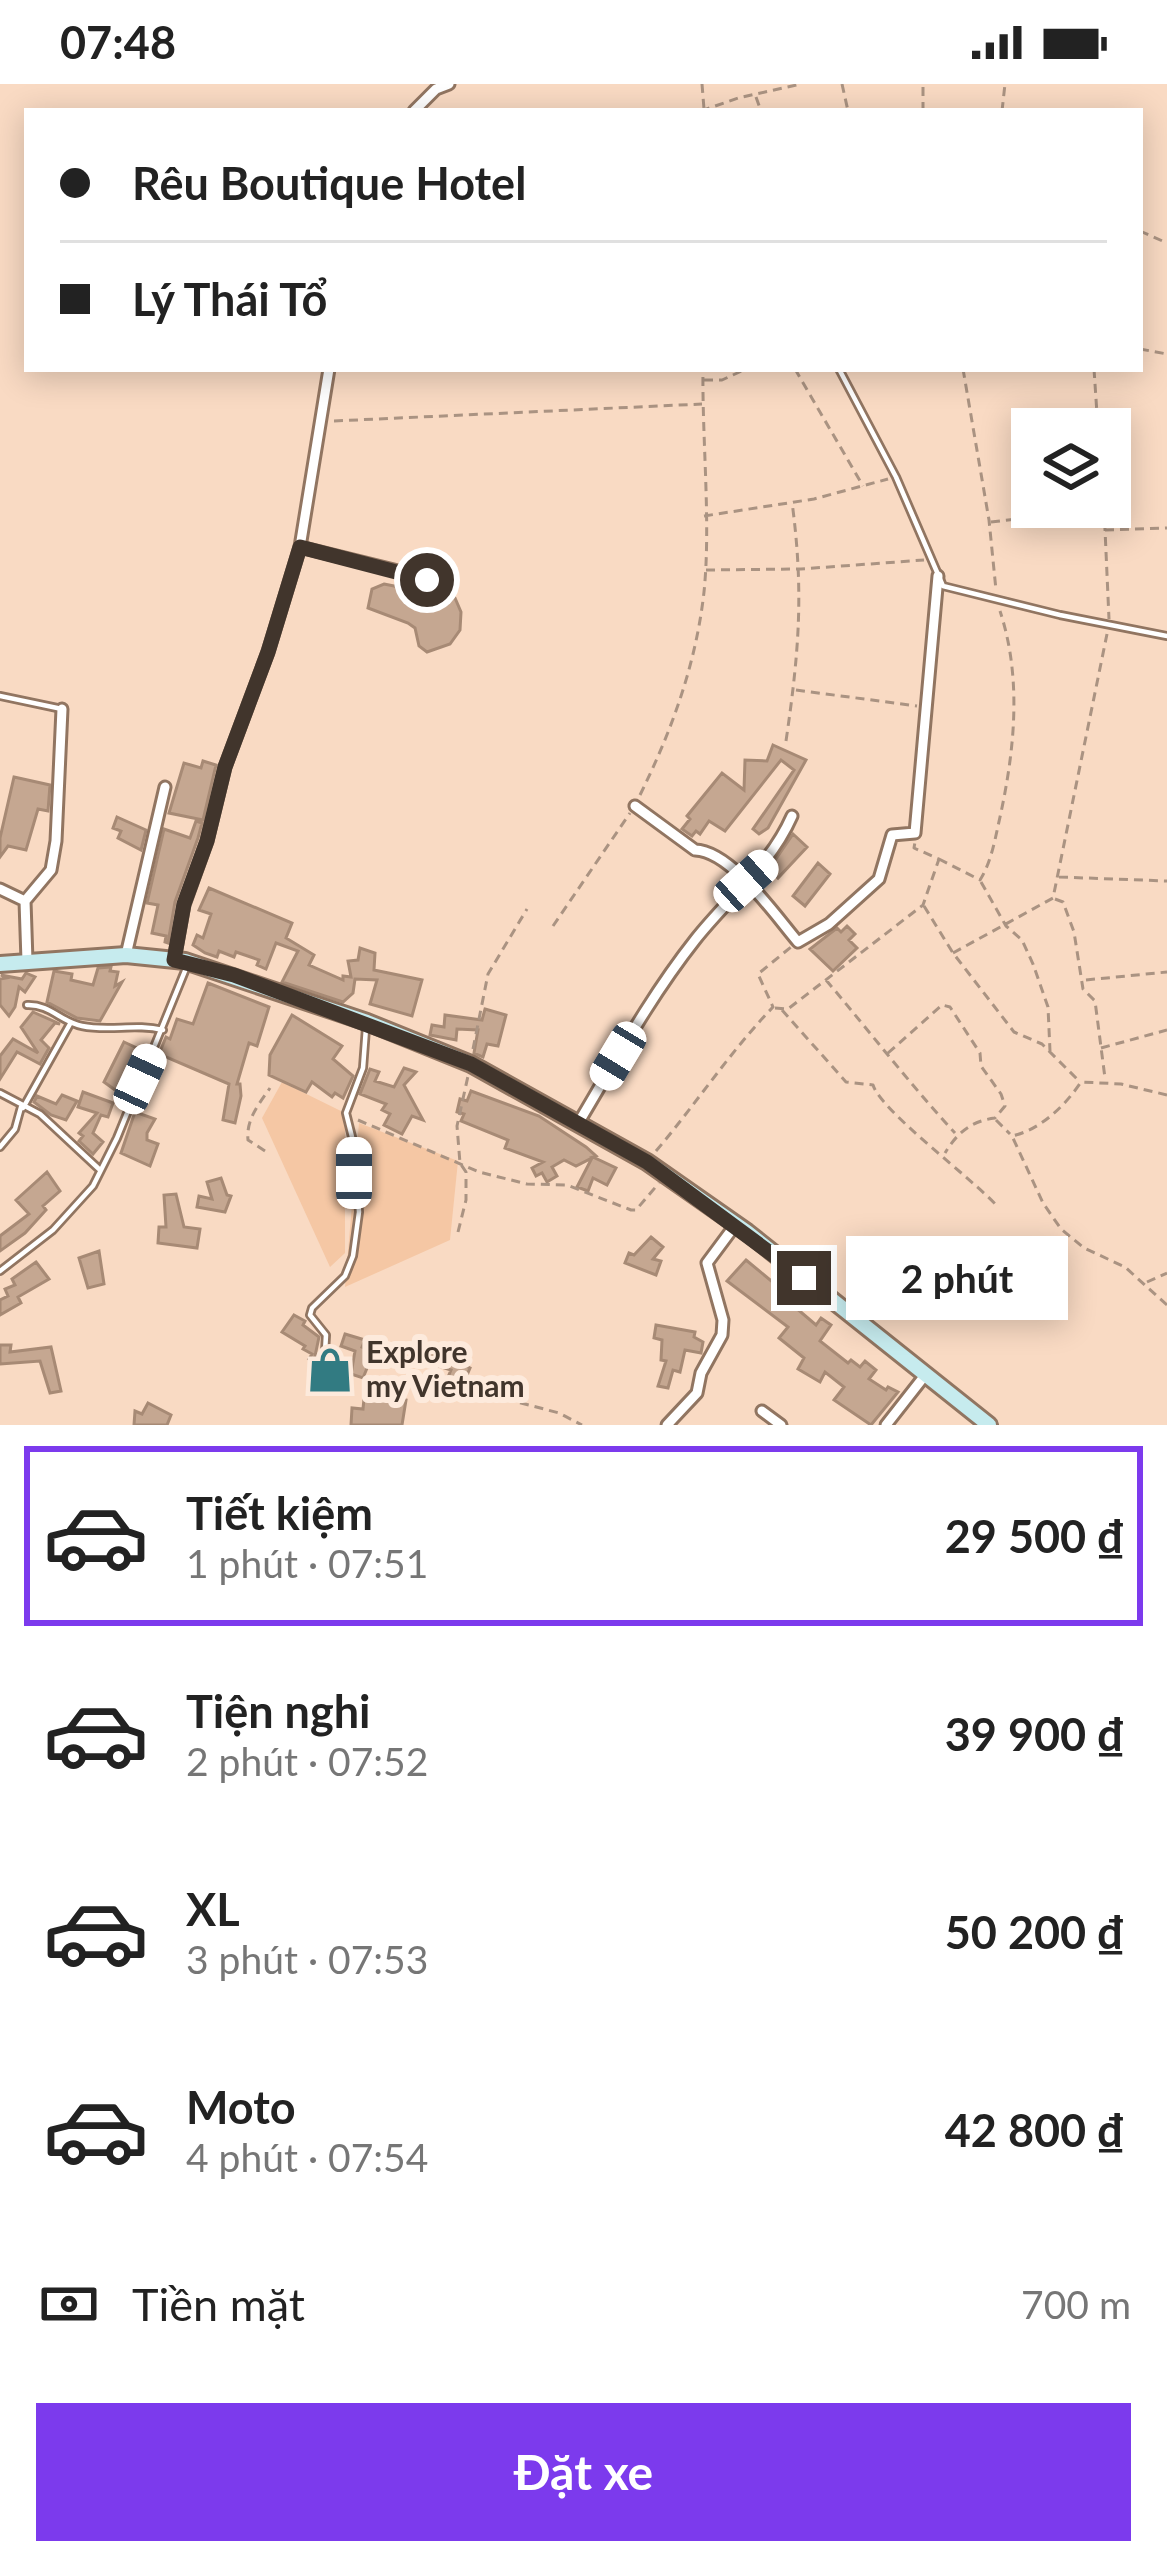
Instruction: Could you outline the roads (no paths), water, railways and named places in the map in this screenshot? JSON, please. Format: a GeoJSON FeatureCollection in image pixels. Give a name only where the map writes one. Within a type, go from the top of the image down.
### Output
{"type":"FeatureCollection","features":[{"type":"Feature","properties":{"kind":"street"},"geometry":{"type":"LineString","coordinates":[[417,108],[436,89],[449,84]]}},
{"type":"Feature","properties":{"kind":"street"},"geometry":{"type":"LineString","coordinates":[[181,962],[184,904],[300,547],[328,372]]}},
{"type":"Feature","properties":{"kind":"street"},"geometry":{"type":"LineString","coordinates":[[300,547],[447,583]]}},
{"type":"Feature","properties":{"kind":"street"},"geometry":{"type":"LineString","coordinates":[[634,806],[695,850],[716,855],[746,881],[798,942],[829,924],[879,879],[892,835],[915,832],[938,576]]}},
{"type":"Feature","properties":{"kind":"street"},"geometry":{"type":"LineString","coordinates":[[27,962],[25,901],[51,870],[56,841],[62,709]]}},
{"type":"Feature","properties":{"kind":"street"},"geometry":{"type":"LineString","coordinates":[[126,955],[164,787]]}},
{"type":"Feature","properties":{"kind":"street"},"geometry":{"type":"LineString","coordinates":[[579,1122],[658,990],[780,844],[793,816]]}},
{"type":"Feature","properties":{"kind":"street"},"geometry":{"type":"LineString","coordinates":[[0,889],[25,901]]}},
{"type":"Feature","properties":{"kind":"street"},"geometry":{"type":"LineString","coordinates":[[0,964],[126,955],[181,962],[234,975],[471,1064],[647,1162],[736,1224],[989,1425]]}},
{"type":"Feature","properties":{"kind":"street"},"geometry":{"type":"LineString","coordinates":[[667,1425],[697,1394],[701,1373],[720,1341],[723,1320],[707,1263],[736,1224]]}},
{"type":"Feature","properties":{"kind":"street"},"geometry":{"type":"LineString","coordinates":[[886,1425],[926,1374]]}},
{"type":"Feature","properties":{"kind":"street"},"geometry":{"type":"LineString","coordinates":[[762,1411],[781,1425]]}},
{"type":"Feature","properties":{"kind":"lane"},"geometry":{"type":"LineString","coordinates":[[841,372],[896,477],[944,586],[1167,636]]}},
{"type":"Feature","properties":{"kind":"lane"},"geometry":{"type":"LineString","coordinates":[[0,696],[62,709]]}},
{"type":"Feature","properties":{"kind":"lane"},"geometry":{"type":"LineString","coordinates":[[2,1267],[53,1230],[85,1198],[163,1030],[181,962]]}},
{"type":"Feature","properties":{"kind":"lane"},"geometry":{"type":"LineString","coordinates":[[27,1005],[40,1005],[71,1023],[105,1028],[140,1024],[163,1030]]}},
{"type":"Feature","properties":{"kind":"lane"},"geometry":{"type":"LineString","coordinates":[[312,1384],[325,1352],[326,1335],[310,1315],[312,1308],[345,1276],[358,1228],[354,1145],[346,1113],[363,1068],[367,1022]]}},
{"type":"Feature","properties":{"kind":"lane"},"geometry":{"type":"LineString","coordinates":[[0,1148],[15,1129],[22,1107],[71,1023]]}},
{"type":"Feature","properties":{"kind":"lane"},"geometry":{"type":"LineString","coordinates":[[0,1093],[40,1114],[100,1170]]}},
{"type":"Feature","properties":{"kind":"place","name":"Explore my Vietnam"},"geometry":{"type":"Point","coordinates":[330,1370]}}]}
